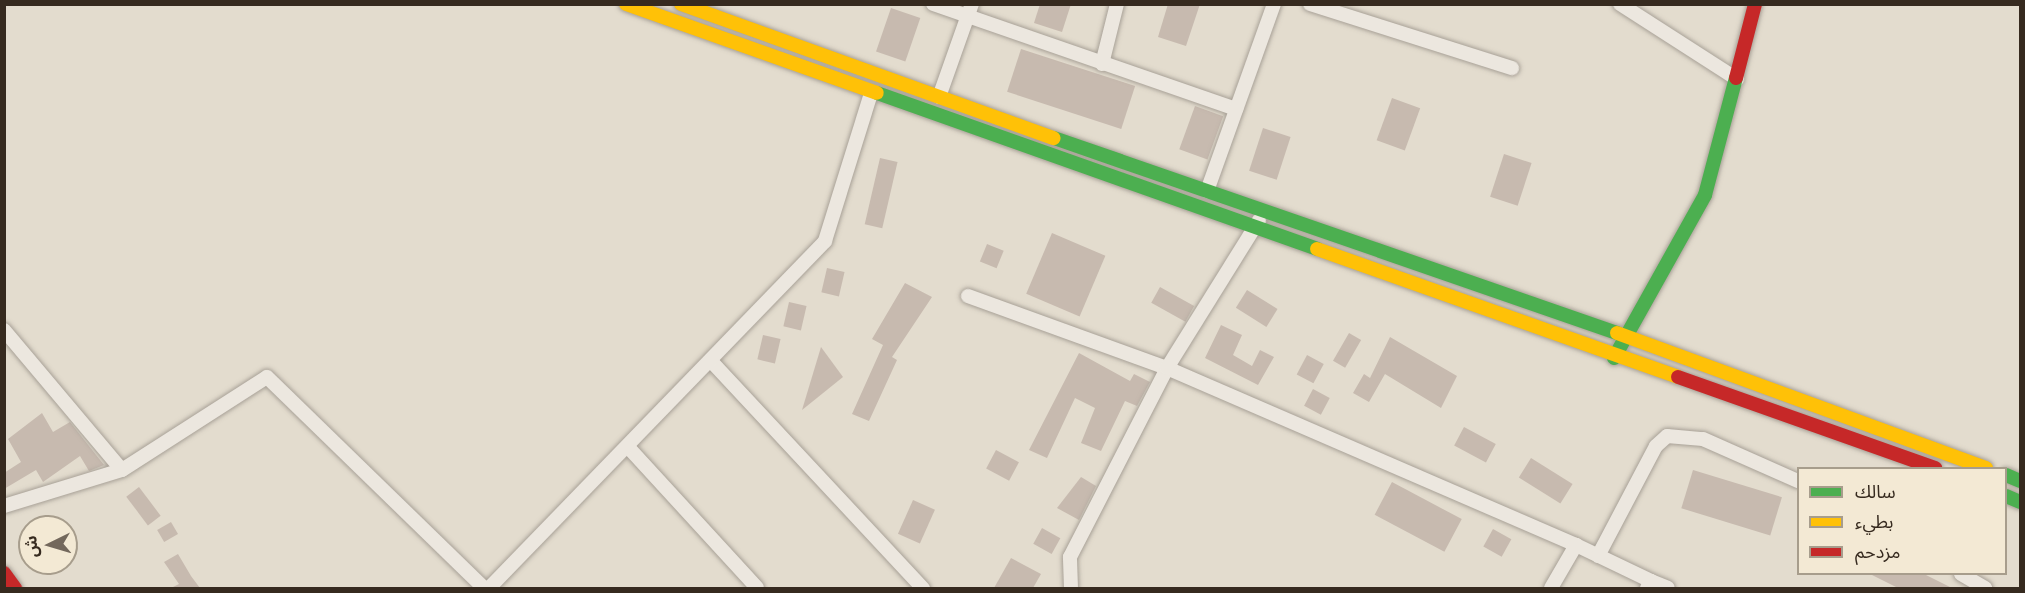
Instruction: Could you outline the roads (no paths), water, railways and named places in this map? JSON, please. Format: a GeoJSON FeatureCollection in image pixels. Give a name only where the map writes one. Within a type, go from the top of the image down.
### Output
{"type":"FeatureCollection","features":[{"type":"Feature","properties":{"kind":"main road"},"geometry":{"type":"LineString","coordinates":[[626,4],[871,93],[1255,227],[1614,358],[1932,467]]}},
{"type":"Feature","properties":{"kind":"main road"},"geometry":{"type":"LineString","coordinates":[[681,4],[1207,191],[1262,213],[1627,336],[1983,467]]}},
{"type":"Feature","properties":{"kind":"main road"},"geometry":{"type":"LineString","coordinates":[[1614,358],[1701,205],[1737,79],[1755,4]]}},
{"type":"Feature","properties":{"kind":"main road"},"geometry":{"type":"LineString","coordinates":[[4,573],[15,588]]}},
{"type":"Feature","properties":{"kind":"street"},"geometry":{"type":"LineString","coordinates":[[933,4],[966,20],[1236,109]]}},
{"type":"Feature","properties":{"kind":"street"},"geometry":{"type":"LineString","coordinates":[[939,97],[972,4]]}},
{"type":"Feature","properties":{"kind":"street"},"geometry":{"type":"LineString","coordinates":[[1102,64],[1117,4]]}},
{"type":"Feature","properties":{"kind":"street"},"geometry":{"type":"LineString","coordinates":[[1207,191],[1274,4]]}},
{"type":"Feature","properties":{"kind":"street"},"geometry":{"type":"LineString","coordinates":[[1310,4],[1512,68]]}},
{"type":"Feature","properties":{"kind":"street"},"geometry":{"type":"LineString","coordinates":[[1620,4],[1737,79]]}},
{"type":"Feature","properties":{"kind":"street"},"geometry":{"type":"LineString","coordinates":[[489,588],[825,241],[871,93]]}},
{"type":"Feature","properties":{"kind":"street"},"geometry":{"type":"LineString","coordinates":[[1071,588],[1070,557],[1167,368],[1262,213]]}},
{"type":"Feature","properties":{"kind":"street"},"geometry":{"type":"LineString","coordinates":[[968,296],[1167,368],[1576,545],[1649,585],[1668,588]]}},
{"type":"Feature","properties":{"kind":"street"},"geometry":{"type":"LineString","coordinates":[[4,330],[122,470]]}},
{"type":"Feature","properties":{"kind":"street"},"geometry":{"type":"LineString","coordinates":[[711,361],[923,588]]}},
{"type":"Feature","properties":{"kind":"street"},"geometry":{"type":"LineString","coordinates":[[4,506],[122,470],[261,378],[270,377],[484,588]]}},
{"type":"Feature","properties":{"kind":"street"},"geometry":{"type":"LineString","coordinates":[[1598,556],[1656,446],[1667,436],[1702,439],[1797,481]]}},
{"type":"Feature","properties":{"kind":"street"},"geometry":{"type":"LineString","coordinates":[[628,447],[757,588]]}},
{"type":"Feature","properties":{"kind":"street"},"geometry":{"type":"LineString","coordinates":[[1551,588],[1576,545]]}},
{"type":"Feature","properties":{"kind":"street"},"geometry":{"type":"LineString","coordinates":[[1964,575],[1985,588]]}}]}
